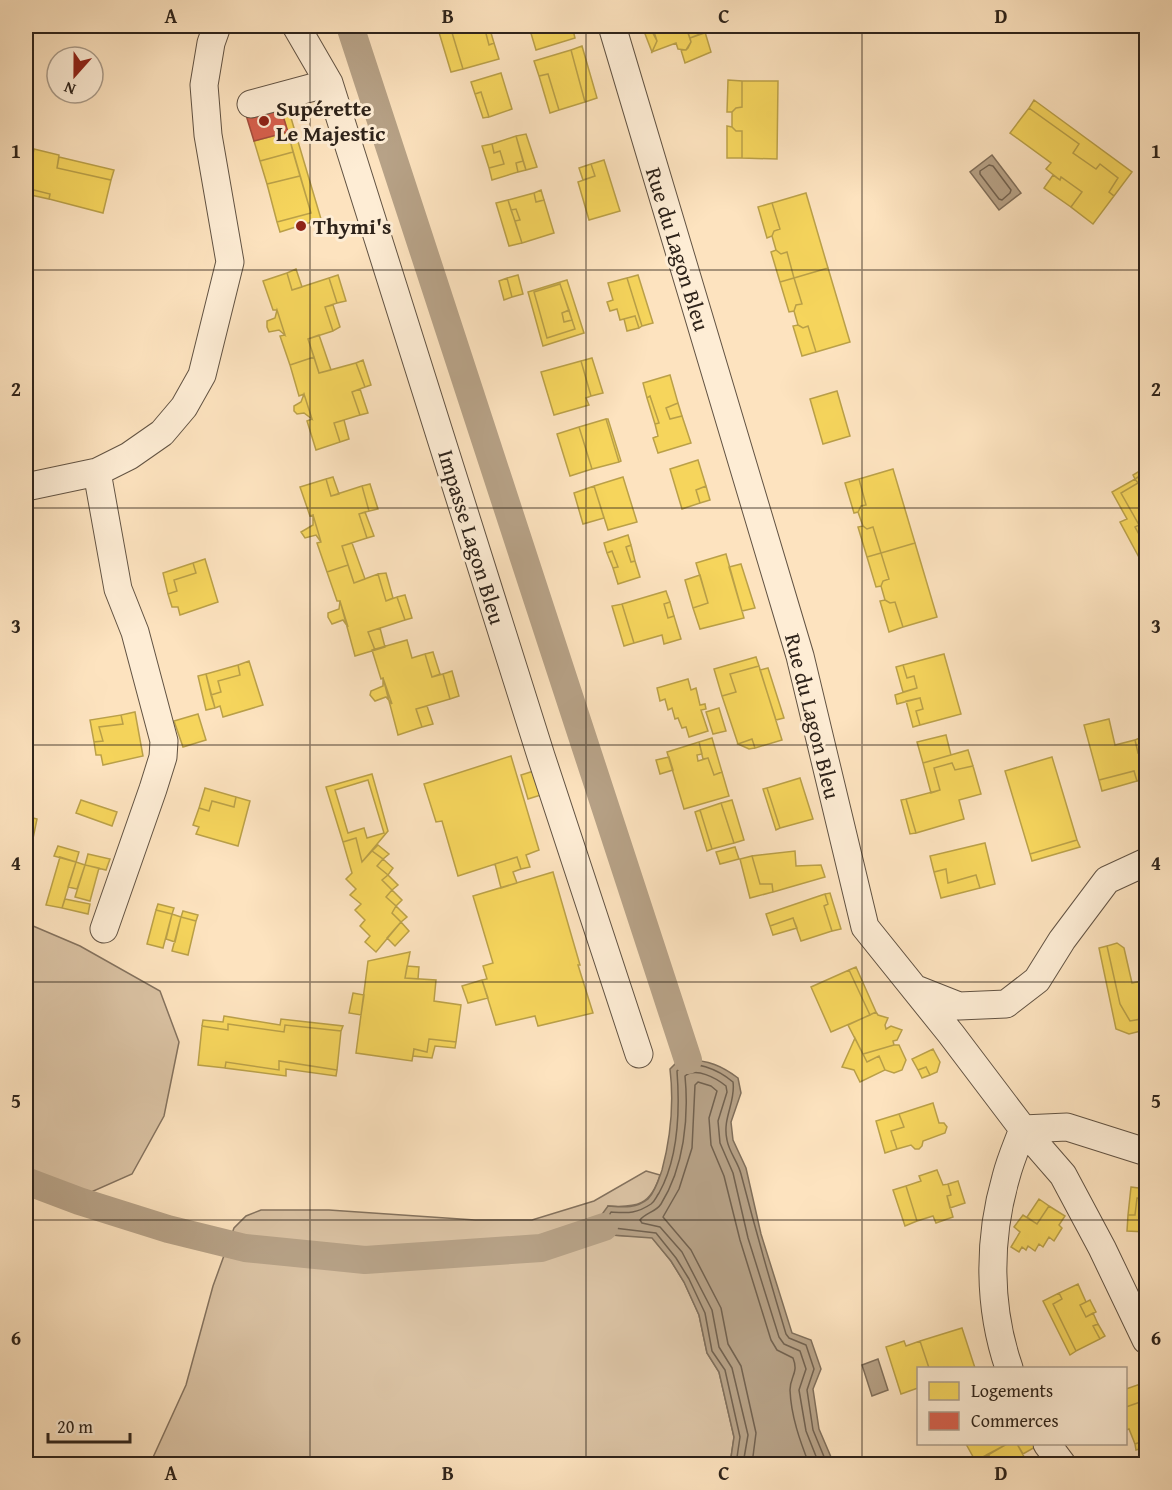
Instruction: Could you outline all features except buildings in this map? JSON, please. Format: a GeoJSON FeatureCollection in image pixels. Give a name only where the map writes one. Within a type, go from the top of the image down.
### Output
{"type":"FeatureCollection","features":[{"type":"Feature","properties":{"kind":"street"},"geometry":{"type":"LineString","coordinates":[[26,487],[97,472],[129,456],[162,434],[184,406],[202,375],[230,262],[208,135],[204,85],[211,43],[217,26]]}},
{"type":"Feature","properties":{"kind":"street","name":"Impasse Lagon Bleu"},"geometry":{"type":"LineString","coordinates":[[296,26],[329,83],[541,756],[639,1054]]}},
{"type":"Feature","properties":{"kind":"street","name":"Rue du Lagon Bleu"},"geometry":{"type":"LineString","coordinates":[[612,26],[800,656],[866,927],[1023,1129],[1063,1175],[1107,1257],[1146,1340]]}},
{"type":"Feature","properties":{"kind":"street"},"geometry":{"type":"LineString","coordinates":[[251,104],[329,83]]}},
{"type":"Feature","properties":{"kind":"street"},"geometry":{"type":"LineString","coordinates":[[97,472],[118,589],[135,633],[164,741],[163,757],[153,789],[104,928]]}},
{"type":"Feature","properties":{"kind":"street"},"geometry":{"type":"LineString","coordinates":[[915,988],[959,1006],[1006,1004],[1037,980],[1062,940],[1107,880],[1146,862]]}},
{"type":"Feature","properties":{"kind":"street"},"geometry":{"type":"LineString","coordinates":[[1010,1367],[1002,1347],[991,1275],[996,1225],[1004,1186],[1023,1129],[1067,1127],[1146,1152]]}},
{"type":"Feature","properties":{"kind":"street"},"geometry":{"type":"LineString","coordinates":[[1048,1445],[1062,1464]]}},
{"type":"Feature","properties":{"kind":"shaded area"},"geometry":{"type":"Polygon","coordinates":[[[26,923],[80,946],[160,991],[179,1042],[164,1116],[132,1174],[89,1193],[49,1187],[26,1178],[26,923]]]}},
{"type":"Feature","properties":{"kind":"shaded area"},"geometry":{"type":"Polygon","coordinates":[[[646,1171],[660,1175],[647,1199],[635,1205],[608,1206],[611,1235],[652,1237],[684,1282],[699,1315],[707,1353],[719,1372],[734,1437],[730,1464],[150,1464],[186,1385],[213,1286],[234,1228],[246,1216],[261,1210],[329,1210],[475,1220],[532,1220],[594,1201],[646,1171]]]}},
{"type":"Feature","properties":{"kind":"water"},"geometry":{"type":"Polygon","coordinates":[[[992,155],[1021,193],[999,210],[970,172],[992,155]]]}},
{"type":"Feature","properties":{"kind":"water"},"geometry":{"type":"Polygon","coordinates":[[[688,1060],[714,1064],[738,1078],[741,1093],[731,1122],[733,1140],[746,1168],[761,1234],[792,1333],[811,1340],[821,1369],[813,1389],[819,1429],[834,1464],[730,1464],[734,1437],[719,1372],[707,1353],[699,1315],[684,1282],[671,1261],[652,1238],[611,1235],[604,1227],[600,1217],[608,1206],[629,1207],[643,1202],[653,1193],[662,1170],[670,1132],[672,1094],[670,1069],[677,1062],[688,1060]]]}},
{"type":"Feature","properties":{"kind":"water"},"geometry":{"type":"Polygon","coordinates":[[[878,1359],[888,1390],[872,1396],[862,1365],[878,1359]]]}},
{"type":"Feature","properties":{"kind":"waterway"},"geometry":{"type":"LineString","coordinates":[[350,26],[688,1060]]}},
{"type":"Feature","properties":{"kind":"waterway"},"geometry":{"type":"LineString","coordinates":[[26,1181],[79,1201],[168,1229],[245,1248],[365,1260],[541,1248],[604,1227]]}},
{"type":"Feature","properties":{"kind":"place","name":"Supérette Le Majestic"},"geometry":{"type":"Point","coordinates":[264,121]}},
{"type":"Feature","properties":{"kind":"place","name":"Thymi's"},"geometry":{"type":"Point","coordinates":[301,226]}}]}
